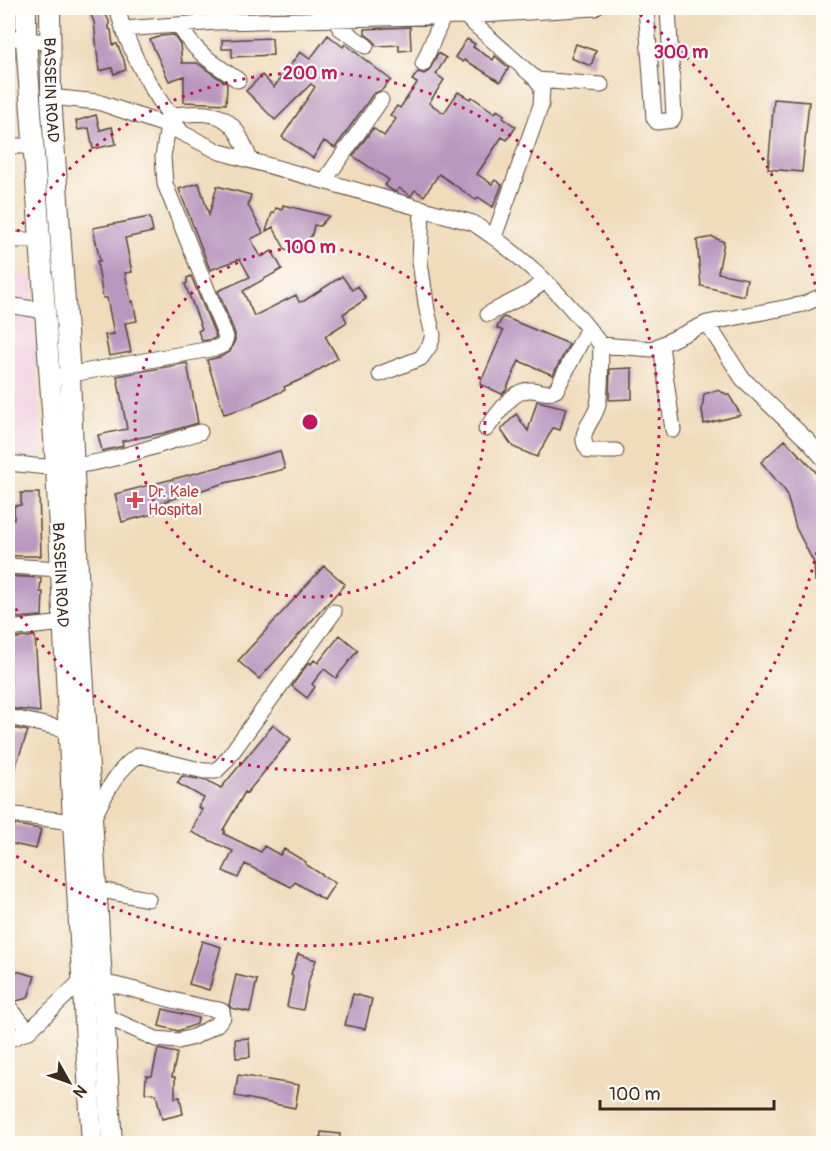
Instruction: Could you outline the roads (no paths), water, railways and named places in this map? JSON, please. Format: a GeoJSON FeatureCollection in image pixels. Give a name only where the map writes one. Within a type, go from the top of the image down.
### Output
{"type":"FeatureCollection","features":[{"type":"Feature","properties":{"kind":"main road","name":"BASSEIN ROAD"},"geometry":{"type":"LineString","coordinates":[[26,8],[17,38],[34,146],[46,311],[60,376]]}},
{"type":"Feature","properties":{"kind":"main road","name":"BASSEIN ROAD"},"geometry":{"type":"LineString","coordinates":[[50,8],[60,376],[82,822],[92,981],[103,1015],[112,1143]]}},
{"type":"Feature","properties":{"kind":"main road","name":"BASSEIN ROAD"},"geometry":{"type":"LineString","coordinates":[[65,467],[62,569],[72,623],[69,730],[82,822],[96,889],[92,981],[92,1143]]}},
{"type":"Feature","properties":{"kind":"street"},"geometry":{"type":"LineString","coordinates":[[117,8],[123,29],[151,88],[169,121],[184,135],[220,152],[473,223],[506,244],[545,281],[601,345],[598,404],[597,410],[588,422],[584,438],[585,447],[589,451],[616,451]]}},
{"type":"Feature","properties":{"kind":"street"},"geometry":{"type":"LineString","coordinates":[[123,29],[335,19],[465,16],[595,8]]}},
{"type":"Feature","properties":{"kind":"street"},"geometry":{"type":"LineString","coordinates":[[646,8],[654,118],[657,122],[673,119],[668,8]]}},
{"type":"Feature","properties":{"kind":"street"},"geometry":{"type":"LineString","coordinates":[[423,64],[443,16]]}},
{"type":"Feature","properties":{"kind":"street"},"geometry":{"type":"LineString","coordinates":[[465,16],[537,80],[542,88],[541,105],[494,237]]}},
{"type":"Feature","properties":{"kind":"street"},"geometry":{"type":"LineString","coordinates":[[335,19],[340,28],[366,46]]}},
{"type":"Feature","properties":{"kind":"street"},"geometry":{"type":"LineString","coordinates":[[179,25],[188,41],[202,56],[238,80]]}},
{"type":"Feature","properties":{"kind":"street"},"geometry":{"type":"LineString","coordinates":[[17,38],[52,43]]}},
{"type":"Feature","properties":{"kind":"street"},"geometry":{"type":"LineString","coordinates":[[537,80],[601,85]]}},
{"type":"Feature","properties":{"kind":"street"},"geometry":{"type":"LineString","coordinates":[[651,82],[672,82]]}},
{"type":"Feature","properties":{"kind":"street"},"geometry":{"type":"LineString","coordinates":[[51,97],[98,102],[169,121],[208,114],[222,118],[241,135],[250,160]]}},
{"type":"Feature","properties":{"kind":"street"},"geometry":{"type":"LineString","coordinates":[[325,180],[381,100]]}},
{"type":"Feature","properties":{"kind":"street"},"geometry":{"type":"LineString","coordinates":[[60,376],[216,348],[223,345],[226,338],[165,184],[163,157],[169,121]]}},
{"type":"Feature","properties":{"kind":"street"},"geometry":{"type":"LineString","coordinates":[[8,146],[34,146]]}},
{"type":"Feature","properties":{"kind":"street"},"geometry":{"type":"LineString","coordinates":[[380,374],[421,358],[430,345],[433,335],[420,262],[422,208]]}},
{"type":"Feature","properties":{"kind":"street"},"geometry":{"type":"LineString","coordinates":[[8,240],[41,240]]}},
{"type":"Feature","properties":{"kind":"street"},"geometry":{"type":"LineString","coordinates":[[488,314],[527,294],[545,281]]}},
{"type":"Feature","properties":{"kind":"street"},"geometry":{"type":"LineString","coordinates":[[601,345],[652,349],[706,323],[804,304],[824,295]]}},
{"type":"Feature","properties":{"kind":"street"},"geometry":{"type":"LineString","coordinates":[[8,305],[46,311]]}},
{"type":"Feature","properties":{"kind":"street"},"geometry":{"type":"LineString","coordinates":[[706,323],[742,378],[824,459]]}},
{"type":"Feature","properties":{"kind":"street"},"geometry":{"type":"LineString","coordinates":[[486,429],[521,390],[547,393],[556,390],[588,328]]}},
{"type":"Feature","properties":{"kind":"street"},"geometry":{"type":"LineString","coordinates":[[661,345],[673,430]]}},
{"type":"Feature","properties":{"kind":"street"},"geometry":{"type":"LineString","coordinates":[[8,463],[65,467],[129,453],[200,432]]}},
{"type":"Feature","properties":{"kind":"street"},"geometry":{"type":"LineString","coordinates":[[8,566],[62,569]]}},
{"type":"Feature","properties":{"kind":"street"},"geometry":{"type":"LineString","coordinates":[[8,814],[82,822],[129,760],[139,754],[204,771],[216,771],[225,762],[334,612]]}},
{"type":"Feature","properties":{"kind":"street"},"geometry":{"type":"LineString","coordinates":[[8,629],[72,623]]}},
{"type":"Feature","properties":{"kind":"street"},"geometry":{"type":"LineString","coordinates":[[8,717],[69,730]]}},
{"type":"Feature","properties":{"kind":"street"},"geometry":{"type":"LineString","coordinates":[[96,889],[148,899]]}},
{"type":"Feature","properties":{"kind":"street"},"geometry":{"type":"LineString","coordinates":[[8,1040],[29,1031],[92,981],[219,1010],[222,1011],[224,1017],[217,1024],[194,1037],[177,1041],[156,1039],[103,1015]]}},
{"type":"Feature","properties":{"kind":"street"},"geometry":{"type":"LineString","coordinates":[[8,1006],[29,1031]]}},
{"type":"Feature","properties":{"kind":"tunnel"},"geometry":{"type":"LineString","coordinates":[[8,53],[52,58]]}},
{"type":"Feature","properties":{"kind":"place","name":"Dr. Kale Hospital"},"geometry":{"type":"Point","coordinates":[135,500]}}]}
